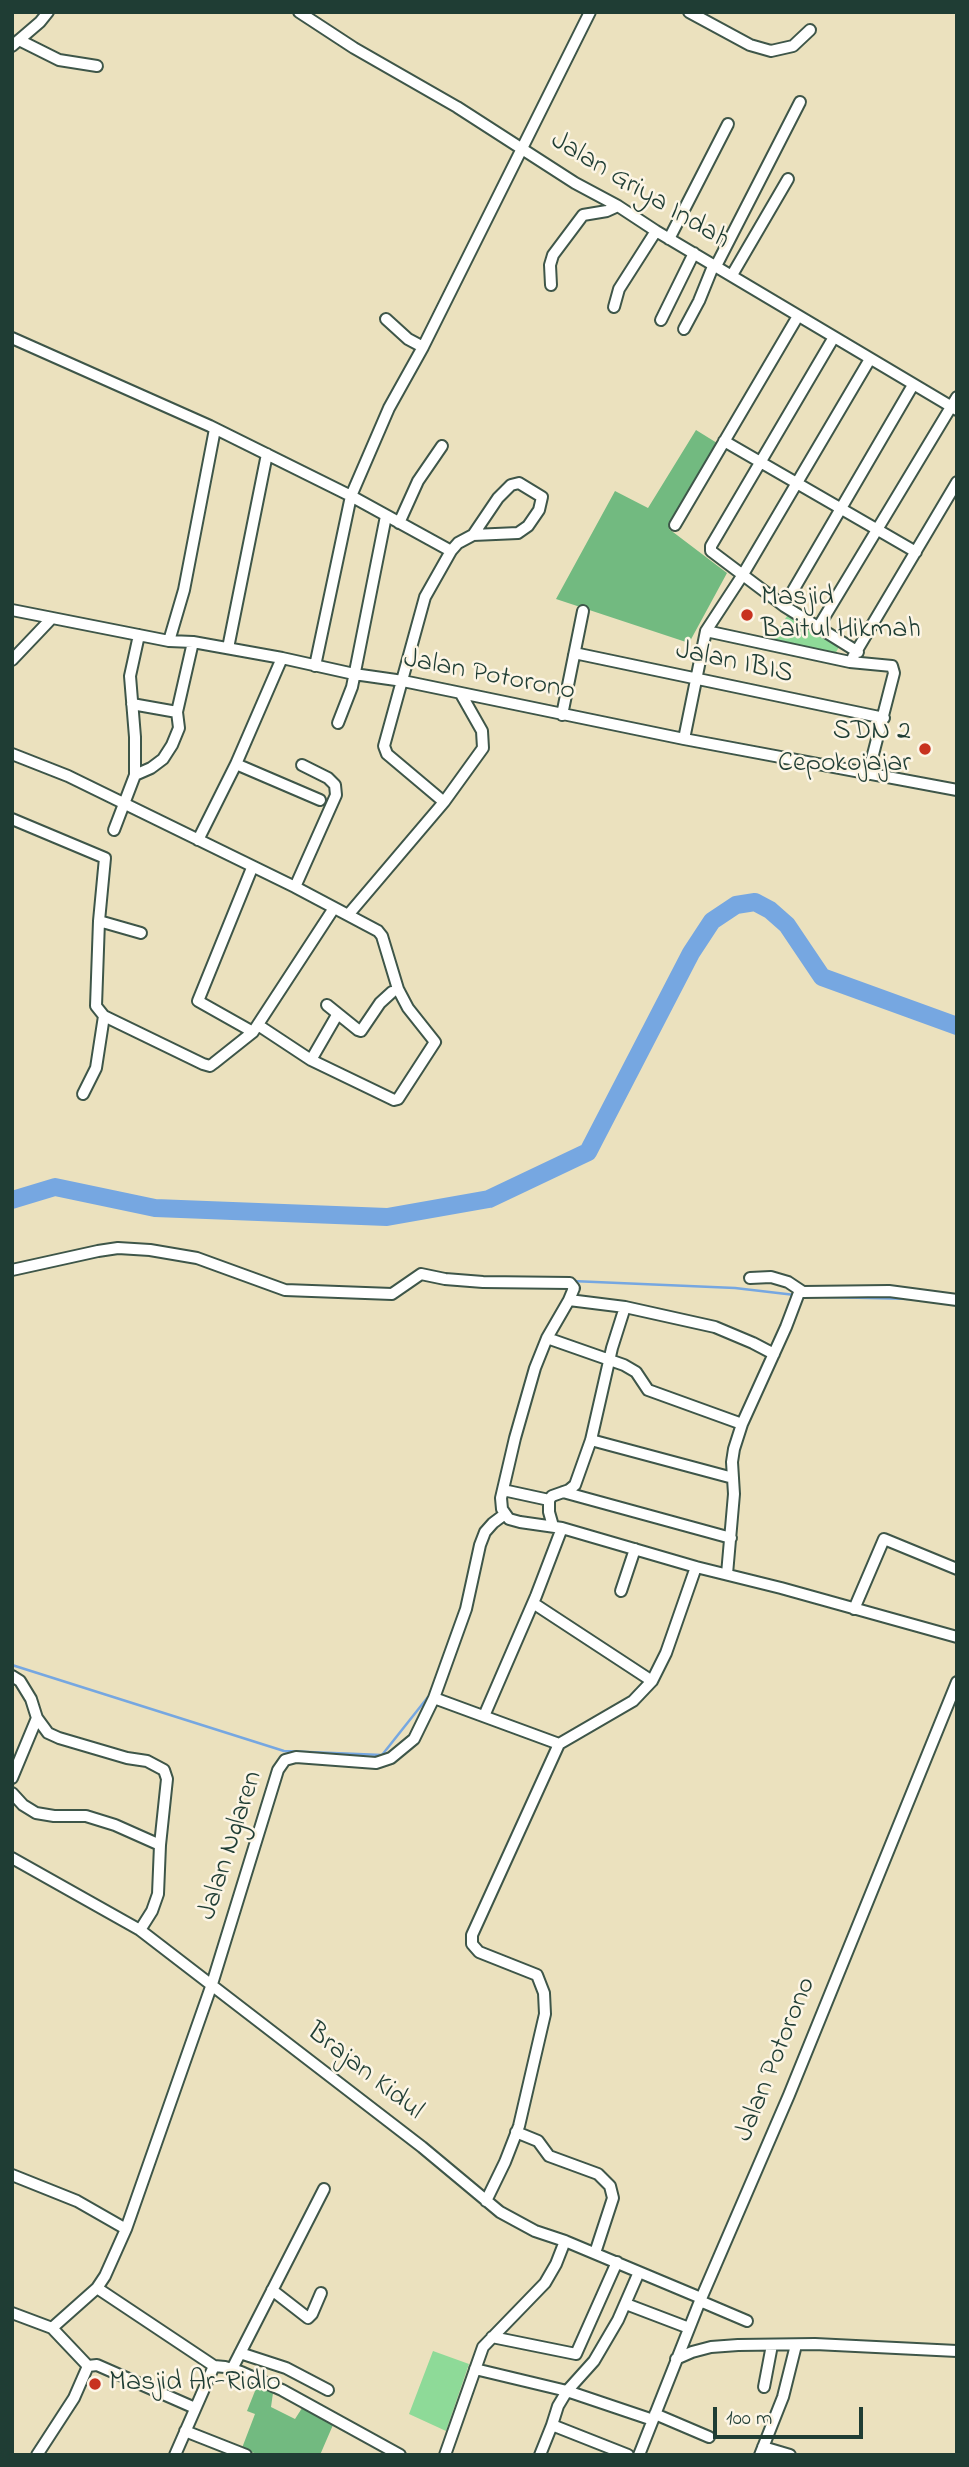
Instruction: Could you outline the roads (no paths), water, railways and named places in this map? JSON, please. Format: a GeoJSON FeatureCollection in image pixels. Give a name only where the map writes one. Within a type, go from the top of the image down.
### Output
{"type":"FeatureCollection","features":[{"type":"Feature","properties":{"kind":"street"},"geometry":{"type":"LineString","coordinates":[[48,12],[16,43],[59,60],[97,66]]}},
{"type":"Feature","properties":{"kind":"street","name":"Jalan Griya Indah"},"geometry":{"type":"LineString","coordinates":[[299,12],[354,48],[457,107],[575,183],[618,206],[913,385],[954,404]]}},
{"type":"Feature","properties":{"kind":"street"},"geometry":{"type":"LineString","coordinates":[[315,666],[351,496],[389,408],[423,347],[590,12]]}},
{"type":"Feature","properties":{"kind":"street"},"geometry":{"type":"LineString","coordinates":[[689,12],[750,45],[771,51],[793,46],[810,30]]}},
{"type":"Feature","properties":{"kind":"street"},"geometry":{"type":"LineString","coordinates":[[684,329],[800,102]]}},
{"type":"Feature","properties":{"kind":"street"},"geometry":{"type":"LineString","coordinates":[[669,239],[728,124]]}},
{"type":"Feature","properties":{"kind":"street"},"geometry":{"type":"LineString","coordinates":[[732,275],[788,179]]}},
{"type":"Feature","properties":{"kind":"street"},"geometry":{"type":"LineString","coordinates":[[551,285],[550,265],[553,255],[583,215],[607,211],[618,206]]}},
{"type":"Feature","properties":{"kind":"street"},"geometry":{"type":"LineString","coordinates":[[614,307],[619,289],[656,231]]}},
{"type":"Feature","properties":{"kind":"street"},"geometry":{"type":"LineString","coordinates":[[661,320],[694,253]]}},
{"type":"Feature","properties":{"kind":"street"},"geometry":{"type":"LineString","coordinates":[[675,525],[798,316]]}},
{"type":"Feature","properties":{"kind":"street"},"geometry":{"type":"LineString","coordinates":[[386,319],[408,339],[423,347]]}},
{"type":"Feature","properties":{"kind":"street"},"geometry":{"type":"LineString","coordinates":[[834,337],[711,546],[714,555],[741,576],[858,652]]}},
{"type":"Feature","properties":{"kind":"street"},"geometry":{"type":"LineString","coordinates":[[12,338],[267,454],[451,551]]}},
{"type":"Feature","properties":{"kind":"street"},"geometry":{"type":"LineString","coordinates":[[684,739],[706,631],[870,359]]}},
{"type":"Feature","properties":{"kind":"street"},"geometry":{"type":"LineString","coordinates":[[785,607],[913,385]]}},
{"type":"Feature","properties":{"kind":"street"},"geometry":{"type":"LineString","coordinates":[[819,626],[954,404]]}},
{"type":"Feature","properties":{"kind":"street"},"geometry":{"type":"LineString","coordinates":[[169,641],[184,590],[215,429]]}},
{"type":"Feature","properties":{"kind":"street"},"geometry":{"type":"LineString","coordinates":[[724,441],[916,552]]}},
{"type":"Feature","properties":{"kind":"street"},"geometry":{"type":"LineString","coordinates":[[399,523],[418,481],[442,446]]}},
{"type":"Feature","properties":{"kind":"street"},"geometry":{"type":"LineString","coordinates":[[228,648],[267,454]]}},
{"type":"Feature","properties":{"kind":"street"},"geometry":{"type":"LineString","coordinates":[[849,662],[858,652],[957,482]]}},
{"type":"Feature","properties":{"kind":"street"},"geometry":{"type":"LineString","coordinates":[[444,802],[387,754],[384,746],[425,597],[458,543],[473,535],[518,533],[528,526],[539,510],[542,497],[519,483],[511,485],[498,498],[473,535]]}},
{"type":"Feature","properties":{"kind":"street"},"geometry":{"type":"LineString","coordinates":[[338,723],[352,687],[386,516]]}},
{"type":"Feature","properties":{"kind":"street","name":"Jalan Potorono"},"geometry":{"type":"LineString","coordinates":[[12,610],[169,641],[193,642],[403,681],[562,715],[957,790]]}},
{"type":"Feature","properties":{"kind":"street"},"geometry":{"type":"LineString","coordinates":[[562,715],[583,611]]}},
{"type":"Feature","properties":{"kind":"street"},"geometry":{"type":"LineString","coordinates":[[12,660],[51,619]]}},
{"type":"Feature","properties":{"kind":"street"},"geometry":{"type":"LineString","coordinates":[[706,631],[849,662],[888,665],[894,668],[884,718],[868,774]]}},
{"type":"Feature","properties":{"kind":"street"},"geometry":{"type":"LineString","coordinates":[[114,830],[135,775],[130,676],[139,635]]}},
{"type":"Feature","properties":{"kind":"street"},"geometry":{"type":"LineString","coordinates":[[135,775],[163,759],[179,728],[177,712],[193,642]]}},
{"type":"Feature","properties":{"kind":"street","name":"Jalan IBIS"},"geometry":{"type":"LineString","coordinates":[[575,655],[884,718]]}},
{"type":"Feature","properties":{"kind":"street"},"geometry":{"type":"LineString","coordinates":[[198,840],[236,764],[282,658]]}},
{"type":"Feature","properties":{"kind":"street"},"geometry":{"type":"LineString","coordinates":[[348,915],[444,802],[483,748],[482,731],[461,694]]}},
{"type":"Feature","properties":{"kind":"street"},"geometry":{"type":"LineString","coordinates":[[132,704],[177,712]]}},
{"type":"Feature","properties":{"kind":"street"},"geometry":{"type":"LineString","coordinates":[[12,754],[68,776],[295,887],[378,931],[382,936],[398,989],[408,1008],[435,1042],[398,1099],[394,1100],[311,1060],[198,1001],[253,868]]}},
{"type":"Feature","properties":{"kind":"street"},"geometry":{"type":"LineString","coordinates":[[236,764],[320,800]]}},
{"type":"Feature","properties":{"kind":"street"},"geometry":{"type":"LineString","coordinates":[[295,887],[336,795],[335,785],[328,778],[302,765]]}},
{"type":"Feature","properties":{"kind":"street"},"geometry":{"type":"LineString","coordinates":[[12,819],[105,858],[95,1001],[104,1016],[210,1066],[256,1029],[334,908]]}},
{"type":"Feature","properties":{"kind":"street"},"geometry":{"type":"LineString","coordinates":[[99,921],[141,933]]}},
{"type":"Feature","properties":{"kind":"street"},"geometry":{"type":"LineString","coordinates":[[327,1005],[361,1031],[380,1003],[392,992]]}},
{"type":"Feature","properties":{"kind":"street"},"geometry":{"type":"LineString","coordinates":[[311,1060],[337,1015]]}},
{"type":"Feature","properties":{"kind":"street"},"geometry":{"type":"LineString","coordinates":[[83,1094],[96,1068],[104,1016]]}},
{"type":"Feature","properties":{"kind":"street"},"geometry":{"type":"LineString","coordinates":[[12,1270],[118,1248],[197,1258],[285,1290],[392,1294],[421,1274],[483,1282],[570,1283],[574,1288],[547,1338],[535,1368],[515,1438],[503,1490],[502,1509],[509,1518],[558,1527],[957,1637]]}},
{"type":"Feature","properties":{"kind":"street"},"geometry":{"type":"LineString","coordinates":[[750,1278],[771,1277],[788,1282],[799,1293],[889,1291],[957,1300]]}},
{"type":"Feature","properties":{"kind":"street"},"geometry":{"type":"LineString","coordinates":[[727,1574],[734,1494],[734,1449],[799,1293]]}},
{"type":"Feature","properties":{"kind":"street"},"geometry":{"type":"LineString","coordinates":[[569,1300],[625,1307],[715,1327],[774,1354]]}},
{"type":"Feature","properties":{"kind":"street"},"geometry":{"type":"LineString","coordinates":[[484,1716],[533,1604],[558,1527],[549,1512],[550,1500],[552,1496],[575,1485],[591,1440],[625,1307]]}},
{"type":"Feature","properties":{"kind":"street"},"geometry":{"type":"LineString","coordinates":[[547,1338],[624,1365],[636,1372],[648,1390],[743,1424]]}},
{"type":"Feature","properties":{"kind":"street"},"geometry":{"type":"LineString","coordinates":[[591,1440],[733,1478]]}},
{"type":"Feature","properties":{"kind":"street"},"geometry":{"type":"LineString","coordinates":[[503,1490],[550,1500]]}},
{"type":"Feature","properties":{"kind":"street"},"geometry":{"type":"LineString","coordinates":[[564,1492],[731,1538]]}},
{"type":"Feature","properties":{"kind":"street","name":"Jalan Nglaren"},"geometry":{"type":"LineString","coordinates":[[52,2328],[97,2288],[126,2229],[212,1984],[278,1769],[285,1760],[296,1757],[376,1763],[391,1758],[414,1738],[434,1698],[466,1609],[485,1532],[505,1514]]}},
{"type":"Feature","properties":{"kind":"street"},"geometry":{"type":"LineString","coordinates":[[854,1609],[885,1539],[957,1569]]}},
{"type":"Feature","properties":{"kind":"street"},"geometry":{"type":"LineString","coordinates":[[621,1591],[635,1549]]}},
{"type":"Feature","properties":{"kind":"street"},"geometry":{"type":"LineString","coordinates":[[486,2201],[516,2132],[545,2014],[544,1993],[537,1975],[479,1952],[472,1944],[472,1935],[559,1744],[633,1701],[652,1681],[666,1653],[696,1567]]}},
{"type":"Feature","properties":{"kind":"street"},"geometry":{"type":"LineString","coordinates":[[533,1604],[652,1681]]}},
{"type":"Feature","properties":{"kind":"street"},"geometry":{"type":"LineString","coordinates":[[12,1676],[20,1681],[31,1699],[37,1718],[48,1733],[127,1758],[148,1761],[164,1770],[167,1779],[158,1894],[152,1911],[140,1930]]}},
{"type":"Feature","properties":{"kind":"street","name":"Jalan Potorono"},"geometry":{"type":"LineString","coordinates":[[639,2455],[676,2359],[957,1682]]}},
{"type":"Feature","properties":{"kind":"street"},"geometry":{"type":"LineString","coordinates":[[434,1698],[559,1744]]}},
{"type":"Feature","properties":{"kind":"street"},"geometry":{"type":"LineString","coordinates":[[12,1778],[37,1718]]}},
{"type":"Feature","properties":{"kind":"street"},"geometry":{"type":"LineString","coordinates":[[12,1793],[23,1805],[36,1813],[86,1816],[115,1825],[160,1845]]}},
{"type":"Feature","properties":{"kind":"street","name":"Brajan Kidul"},"geometry":{"type":"LineString","coordinates":[[12,1858],[140,1930],[422,2147],[486,2201],[518,2222],[617,2262],[747,2321]]}},
{"type":"Feature","properties":{"kind":"street"},"geometry":{"type":"LineString","coordinates":[[516,2132],[538,2141],[548,2156],[598,2174],[610,2186],[613,2198],[595,2253]]}},
{"type":"Feature","properties":{"kind":"street"},"geometry":{"type":"LineString","coordinates":[[12,2175],[77,2201],[126,2229]]}},
{"type":"Feature","properties":{"kind":"street"},"geometry":{"type":"LineString","coordinates":[[232,2369],[324,2189]]}},
{"type":"Feature","properties":{"kind":"street"},"geometry":{"type":"LineString","coordinates":[[445,2455],[483,2347],[545,2283],[565,2241]]}},
{"type":"Feature","properties":{"kind":"street"},"geometry":{"type":"LineString","coordinates":[[492,2337],[576,2354],[617,2262]]}},
{"type":"Feature","properties":{"kind":"street"},"geometry":{"type":"LineString","coordinates":[[540,2455],[558,2406],[567,2391],[594,2361],[626,2304],[639,2272]]}},
{"type":"Feature","properties":{"kind":"street"},"geometry":{"type":"LineString","coordinates":[[97,2288],[214,2366],[232,2369],[282,2390],[400,2455]]}},
{"type":"Feature","properties":{"kind":"street"},"geometry":{"type":"LineString","coordinates":[[272,2290],[308,2318],[321,2293]]}},
{"type":"Feature","properties":{"kind":"street"},"geometry":{"type":"LineString","coordinates":[[626,2304],[689,2328]]}},
{"type":"Feature","properties":{"kind":"street"},"geometry":{"type":"LineString","coordinates":[[12,2313],[52,2328],[88,2366]]}},
{"type":"Feature","properties":{"kind":"street"},"geometry":{"type":"LineString","coordinates":[[764,2386],[772,2345]]}},
{"type":"Feature","properties":{"kind":"street"},"geometry":{"type":"LineString","coordinates":[[676,2359],[711,2347],[772,2345],[957,2351]]}},
{"type":"Feature","properties":{"kind":"street"},"geometry":{"type":"LineString","coordinates":[[790,2455],[761,2451],[783,2397],[796,2345]]}},
{"type":"Feature","properties":{"kind":"street"},"geometry":{"type":"LineString","coordinates":[[240,2353],[286,2368],[328,2390]]}},
{"type":"Feature","properties":{"kind":"street"},"geometry":{"type":"LineString","coordinates":[[88,2366],[97,2365],[195,2408]]}},
{"type":"Feature","properties":{"kind":"street"},"geometry":{"type":"LineString","coordinates":[[37,2455],[74,2398],[88,2366]]}},
{"type":"Feature","properties":{"kind":"street"},"geometry":{"type":"LineString","coordinates":[[175,2455],[214,2366]]}},
{"type":"Feature","properties":{"kind":"street"},"geometry":{"type":"LineString","coordinates":[[475,2369],[567,2391],[709,2437]]}},
{"type":"Feature","properties":{"kind":"street"},"geometry":{"type":"LineString","coordinates":[[552,2425],[628,2455]]}},
{"type":"Feature","properties":{"kind":"street"},"geometry":{"type":"LineString","coordinates":[[186,2431],[246,2455]]}},
{"type":"Feature","properties":{"kind":"waterway"},"geometry":{"type":"LineString","coordinates":[[12,1200],[55,1187],[155,1208],[387,1217],[489,1199],[588,1152],[691,953],[712,921],[736,905],[755,902],[770,910],[787,925],[822,977],[957,1026]]}},
{"type":"Feature","properties":{"kind":"waterway"},"geometry":{"type":"LineString","coordinates":[[572,1281],[735,1288],[795,1295]]}},
{"type":"Feature","properties":{"kind":"waterway"},"geometry":{"type":"LineString","coordinates":[[826,1297],[911,1299]]}},
{"type":"Feature","properties":{"kind":"waterway"},"geometry":{"type":"LineString","coordinates":[[12,1665],[284,1751],[382,1755],[428,1697]]}},
{"type":"Feature","properties":{"kind":"place","name":"Masjid Baitul Hikmah"},"geometry":{"type":"Point","coordinates":[747,615]}},
{"type":"Feature","properties":{"kind":"place","name":"SDN 2 Cepokojajar"},"geometry":{"type":"Point","coordinates":[925,749]}},
{"type":"Feature","properties":{"kind":"place","name":"Masjid Ar-Ridlo"},"geometry":{"type":"Point","coordinates":[95,2384]}}]}
